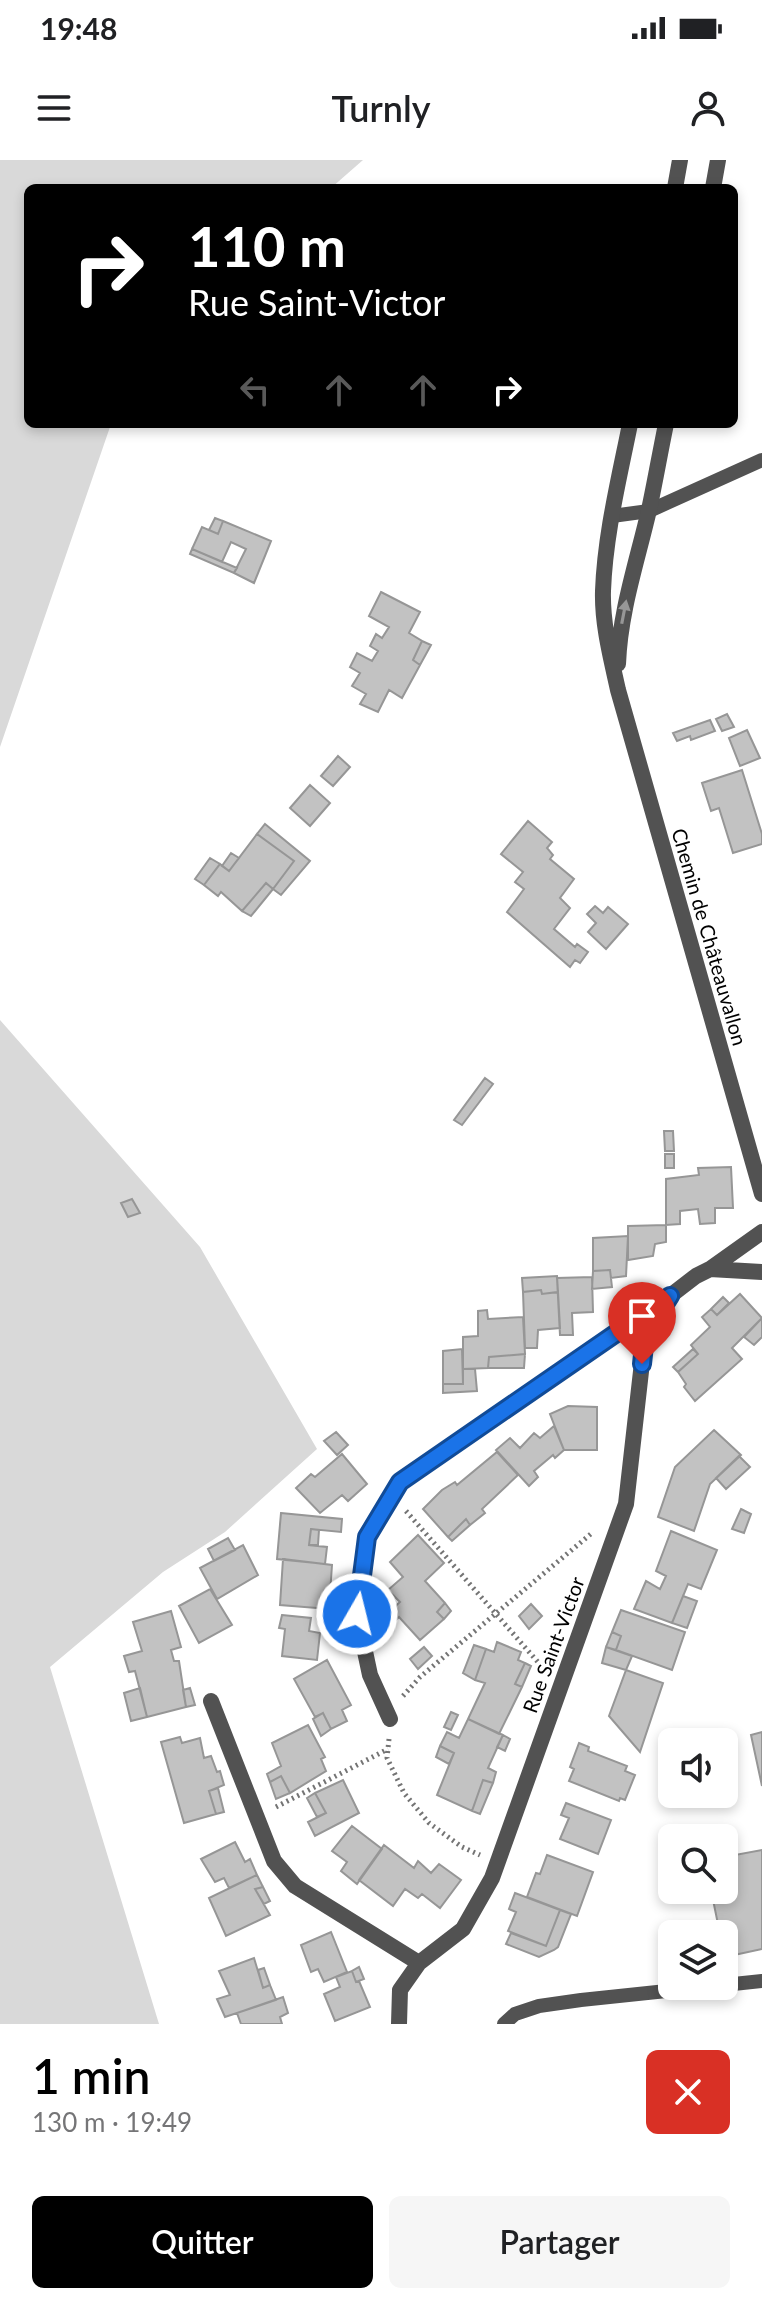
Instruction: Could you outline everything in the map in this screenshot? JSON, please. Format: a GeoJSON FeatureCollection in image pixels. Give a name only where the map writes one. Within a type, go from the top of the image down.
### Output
{"type":"FeatureCollection","features":[{"type":"Feature","properties":{"kind":"street"},"geometry":{"type":"LineString","coordinates":[[676,184],[680,160]]}},
{"type":"Feature","properties":{"kind":"street"},"geometry":{"type":"LineString","coordinates":[[714,184],[718,160]]}},
{"type":"Feature","properties":{"kind":"street","name":"Chemin de Châteauvallon"},"geometry":{"type":"LineString","coordinates":[[629,428],[612,516],[603,592],[606,636],[618,690],[762,1194]]}},
{"type":"Feature","properties":{"kind":"street","name":"Chemin de Châteauvallon"},"geometry":{"type":"LineString","coordinates":[[618,690],[619,638],[665,428]]}},
{"type":"Feature","properties":{"kind":"street","name":"Rue Saint-Victor"},"geometry":{"type":"LineString","coordinates":[[399,2024],[400,1990],[419,1963],[463,1929],[492,1878],[626,1504],[645,1336],[670,1296],[762,1232]]}},
{"type":"Feature","properties":{"kind":"street"},"geometry":{"type":"LineString","coordinates":[[710,1269],[762,1272]]}},
{"type":"Feature","properties":{"kind":"street"},"geometry":{"type":"LineString","coordinates":[[390,1719],[370,1675],[357,1614],[367,1537],[400,1482],[670,1296]]}},
{"type":"Feature","properties":{"kind":"street"},"geometry":{"type":"LineString","coordinates":[[211,1701],[274,1861],[295,1886],[419,1963]]}},
{"type":"Feature","properties":{"kind":"lane"},"geometry":{"type":"LineString","coordinates":[[612,516],[649,511],[762,460]]}},
{"type":"Feature","properties":{"kind":"lane"},"geometry":{"type":"LineString","coordinates":[[738,1984],[762,1981]]}},
{"type":"Feature","properties":{"kind":"lane"},"geometry":{"type":"LineString","coordinates":[[504,2024],[515,2014],[539,2006],[658,1992]]}},
{"type":"Feature","properties":{"kind":"path"},"geometry":{"type":"LineString","coordinates":[[392,1495],[560,1687]]}},
{"type":"Feature","properties":{"kind":"path"},"geometry":{"type":"LineString","coordinates":[[497,1862],[462,1847],[429,1823],[404,1793],[387,1758],[390,1719],[399,1701],[420,1677],[626,1504]]}},
{"type":"Feature","properties":{"kind":"path"},"geometry":{"type":"LineString","coordinates":[[257,1816],[388,1749]]}},
{"type":"Feature","properties":{"kind":"shaded area"},"geometry":{"type":"Polygon","coordinates":[[[0,160],[363,160],[336,184],[24,184],[24,428],[110,428],[0,747],[0,160]]]}},
{"type":"Feature","properties":{"kind":"shaded area"},"geometry":{"type":"Polygon","coordinates":[[[0,1020],[200,1247],[317,1449],[225,1532],[163,1572],[50,1667],[159,2024],[0,2024],[0,1020]]]}},
{"type":"Feature","properties":{"kind":"building"},"geometry":{"type":"Polygon","coordinates":[[[215,518],[223,521],[218,534],[209,530],[215,518]]]}},
{"type":"Feature","properties":{"kind":"building"},"geometry":{"type":"Polygon","coordinates":[[[223,521],[271,541],[254,583],[234,573],[246,549],[231,542],[222,562],[192,549],[202,527],[218,534],[223,521]]]}},
{"type":"Feature","properties":{"kind":"building"},"geometry":{"type":"Polygon","coordinates":[[[192,549],[237,568],[234,573],[190,554],[192,549]]]}},
{"type":"Feature","properties":{"kind":"building"},"geometry":{"type":"Polygon","coordinates":[[[381,592],[420,612],[409,633],[422,641],[413,660],[420,665],[402,698],[389,690],[378,712],[360,704],[366,694],[352,686],[360,673],[350,667],[357,653],[372,661],[378,651],[370,646],[376,634],[382,638],[389,627],[369,616],[381,592]]]}},
{"type":"Feature","properties":{"kind":"building"},"geometry":{"type":"Polygon","coordinates":[[[422,641],[431,645],[420,665],[413,660],[422,641]]]}},
{"type":"Feature","properties":{"kind":"building"},"geometry":{"type":"Polygon","coordinates":[[[727,714],[734,727],[722,731],[716,719],[727,714]]]}},
{"type":"Feature","properties":{"kind":"building"},"geometry":{"type":"Polygon","coordinates":[[[710,720],[715,731],[691,740],[690,736],[677,741],[673,733],[710,720]]]}},
{"type":"Feature","properties":{"kind":"building"},"geometry":{"type":"Polygon","coordinates":[[[747,730],[760,758],[740,766],[729,738],[747,730]]]}},
{"type":"Feature","properties":{"kind":"building"},"geometry":{"type":"Polygon","coordinates":[[[338,756],[350,767],[333,786],[321,776],[338,756]]]}},
{"type":"Feature","properties":{"kind":"building"},"geometry":{"type":"Polygon","coordinates":[[[742,770],[762,834],[762,844],[733,853],[719,808],[711,811],[702,783],[742,770]]]}},
{"type":"Feature","properties":{"kind":"building"},"geometry":{"type":"Polygon","coordinates":[[[310,785],[330,803],[310,826],[290,808],[310,785]]]}},
{"type":"Feature","properties":{"kind":"building"},"geometry":{"type":"Polygon","coordinates":[[[528,821],[552,842],[547,848],[553,855],[550,859],[574,879],[560,898],[570,908],[554,929],[575,947],[577,944],[588,952],[580,963],[575,960],[570,967],[507,912],[524,889],[515,882],[523,872],[501,854],[528,821]]]}},
{"type":"Feature","properties":{"kind":"building"},"geometry":{"type":"Polygon","coordinates":[[[265,824],[310,861],[281,895],[273,889],[294,861],[257,834],[265,824]]]}},
{"type":"Feature","properties":{"kind":"building"},"geometry":{"type":"Polygon","coordinates":[[[257,834],[294,861],[273,889],[266,883],[242,911],[221,892],[218,896],[204,885],[220,864],[229,871],[257,834]]]}},
{"type":"Feature","properties":{"kind":"building"},"geometry":{"type":"Polygon","coordinates":[[[231,853],[239,858],[229,871],[222,866],[231,853]]]}},
{"type":"Feature","properties":{"kind":"building"},"geometry":{"type":"Polygon","coordinates":[[[210,858],[220,864],[204,885],[195,879],[210,858]]]}},
{"type":"Feature","properties":{"kind":"building"},"geometry":{"type":"Polygon","coordinates":[[[266,883],[273,889],[251,916],[242,911],[266,883]]]}},
{"type":"Feature","properties":{"kind":"building"},"geometry":{"type":"Polygon","coordinates":[[[595,906],[603,913],[608,907],[628,924],[606,949],[588,932],[596,923],[587,914],[595,906]]]}},
{"type":"Feature","properties":{"kind":"building"},"geometry":{"type":"Polygon","coordinates":[[[485,1078],[493,1084],[462,1125],[454,1120],[485,1078]]]}},
{"type":"Feature","properties":{"kind":"building"},"geometry":{"type":"Polygon","coordinates":[[[664,1131],[673,1131],[674,1151],[665,1151],[664,1131]]]}},
{"type":"Feature","properties":{"kind":"building"},"geometry":{"type":"Polygon","coordinates":[[[665,1154],[674,1154],[674,1168],[665,1168],[665,1154]]]}},
{"type":"Feature","properties":{"kind":"building"},"geometry":{"type":"Polygon","coordinates":[[[731,1167],[733,1208],[715,1208],[715,1223],[700,1224],[698,1209],[680,1211],[680,1224],[666,1225],[666,1179],[699,1175],[698,1168],[731,1167]]]}},
{"type":"Feature","properties":{"kind":"building"},"geometry":{"type":"Polygon","coordinates":[[[132,1199],[140,1213],[128,1217],[121,1203],[132,1199]]]}},
{"type":"Feature","properties":{"kind":"building"},"geometry":{"type":"Polygon","coordinates":[[[666,1225],[666,1242],[655,1244],[653,1256],[628,1260],[628,1226],[666,1225]]]}},
{"type":"Feature","properties":{"kind":"building"},"geometry":{"type":"Polygon","coordinates":[[[628,1236],[626,1276],[611,1278],[610,1270],[593,1271],[593,1238],[628,1236]]]}},
{"type":"Feature","properties":{"kind":"building"},"geometry":{"type":"Polygon","coordinates":[[[610,1270],[612,1287],[592,1289],[593,1271],[610,1270]]]}},
{"type":"Feature","properties":{"kind":"building"},"geometry":{"type":"Polygon","coordinates":[[[557,1276],[558,1292],[523,1292],[522,1278],[557,1276]]]}},
{"type":"Feature","properties":{"kind":"building"},"geometry":{"type":"Polygon","coordinates":[[[592,1277],[593,1312],[572,1313],[573,1335],[560,1335],[557,1278],[592,1277]]]}},
{"type":"Feature","properties":{"kind":"building"},"geometry":{"type":"Polygon","coordinates":[[[541,1290],[542,1294],[558,1292],[560,1328],[538,1330],[537,1348],[525,1348],[523,1292],[541,1290]]]}},
{"type":"Feature","properties":{"kind":"building"},"geometry":{"type":"Polygon","coordinates":[[[740,1294],[762,1318],[732,1348],[742,1359],[695,1401],[684,1387],[686,1384],[678,1372],[698,1354],[691,1345],[710,1327],[702,1317],[711,1309],[717,1315],[740,1294]]]}},
{"type":"Feature","properties":{"kind":"building"},"geometry":{"type":"Polygon","coordinates":[[[723,1297],[729,1303],[717,1315],[711,1309],[723,1297]]]}},
{"type":"Feature","properties":{"kind":"building"},"geometry":{"type":"Polygon","coordinates":[[[487,1310],[488,1319],[523,1317],[525,1354],[489,1357],[488,1368],[463,1369],[463,1337],[478,1336],[478,1311],[487,1310]]]}},
{"type":"Feature","properties":{"kind":"building"},"geometry":{"type":"Polygon","coordinates":[[[762,1318],[762,1337],[754,1345],[744,1337],[762,1318]]]}},
{"type":"Feature","properties":{"kind":"building"},"geometry":{"type":"Polygon","coordinates":[[[462,1349],[463,1384],[443,1384],[443,1351],[462,1349]]]}},
{"type":"Feature","properties":{"kind":"building"},"geometry":{"type":"Polygon","coordinates":[[[693,1349],[698,1354],[678,1372],[673,1367],[693,1349]]]}},
{"type":"Feature","properties":{"kind":"building"},"geometry":{"type":"Polygon","coordinates":[[[525,1354],[524,1368],[488,1368],[489,1357],[525,1354]]]}},
{"type":"Feature","properties":{"kind":"building"},"geometry":{"type":"Polygon","coordinates":[[[463,1369],[475,1369],[477,1391],[443,1393],[443,1384],[463,1384],[463,1369]]]}},
{"type":"Feature","properties":{"kind":"building"},"geometry":{"type":"Polygon","coordinates":[[[568,1406],[597,1407],[597,1450],[564,1450],[550,1414],[568,1406]]]}},
{"type":"Feature","properties":{"kind":"building"},"geometry":{"type":"Polygon","coordinates":[[[554,1426],[564,1450],[534,1471],[538,1477],[529,1486],[496,1450],[510,1438],[520,1448],[534,1433],[540,1438],[554,1426]]]}},
{"type":"Feature","properties":{"kind":"building"},"geometry":{"type":"Polygon","coordinates":[[[714,1430],[741,1455],[710,1484],[694,1531],[658,1517],[675,1467],[714,1430]]]}},
{"type":"Feature","properties":{"kind":"building"},"geometry":{"type":"Polygon","coordinates":[[[336,1432],[348,1445],[337,1455],[324,1441],[336,1432]]]}},
{"type":"Feature","properties":{"kind":"building"},"geometry":{"type":"Polygon","coordinates":[[[497,1452],[518,1475],[482,1509],[485,1513],[470,1525],[466,1519],[448,1537],[423,1509],[442,1490],[455,1482],[457,1485],[497,1452]]]}},
{"type":"Feature","properties":{"kind":"building"},"geometry":{"type":"Polygon","coordinates":[[[342,1454],[367,1484],[348,1501],[342,1495],[320,1513],[296,1488],[311,1474],[315,1477],[342,1454]]]}},
{"type":"Feature","properties":{"kind":"building"},"geometry":{"type":"Polygon","coordinates":[[[739,1456],[750,1467],[726,1489],[716,1478],[739,1456]]]}},
{"type":"Feature","properties":{"kind":"building"},"geometry":{"type":"Polygon","coordinates":[[[741,1509],[751,1514],[744,1533],[732,1529],[741,1509]]]}},
{"type":"Feature","properties":{"kind":"building"},"geometry":{"type":"Polygon","coordinates":[[[281,1513],[342,1519],[341,1532],[311,1529],[309,1545],[327,1547],[325,1564],[277,1559],[281,1513]]]}},
{"type":"Feature","properties":{"kind":"building"},"geometry":{"type":"Polygon","coordinates":[[[466,1519],[470,1525],[452,1541],[448,1537],[466,1519]]]}},
{"type":"Feature","properties":{"kind":"building"},"geometry":{"type":"Polygon","coordinates":[[[311,1529],[319,1530],[318,1545],[309,1545],[311,1529]]]}},
{"type":"Feature","properties":{"kind":"building"},"geometry":{"type":"Polygon","coordinates":[[[671,1531],[717,1550],[701,1589],[688,1584],[672,1623],[634,1609],[646,1581],[660,1589],[666,1576],[656,1571],[671,1531]]]}},
{"type":"Feature","properties":{"kind":"building"},"geometry":{"type":"Polygon","coordinates":[[[418,1535],[444,1563],[425,1581],[445,1603],[437,1612],[444,1619],[420,1640],[390,1611],[400,1602],[388,1590],[403,1577],[390,1562],[418,1535]]]}},
{"type":"Feature","properties":{"kind":"building"},"geometry":{"type":"Polygon","coordinates":[[[228,1538],[235,1550],[214,1561],[208,1549],[228,1538]]]}},
{"type":"Feature","properties":{"kind":"building"},"geometry":{"type":"Polygon","coordinates":[[[243,1545],[258,1575],[217,1599],[200,1568],[243,1545]]]}},
{"type":"Feature","properties":{"kind":"building"},"geometry":{"type":"Polygon","coordinates":[[[283,1559],[332,1565],[329,1609],[280,1605],[283,1559]]]}},
{"type":"Feature","properties":{"kind":"building"},"geometry":{"type":"Polygon","coordinates":[[[210,1589],[232,1625],[199,1643],[179,1606],[210,1589]]]}},
{"type":"Feature","properties":{"kind":"building"},"geometry":{"type":"Polygon","coordinates":[[[683,1596],[697,1601],[687,1628],[672,1623],[683,1596]]]}},
{"type":"Feature","properties":{"kind":"building"},"geometry":{"type":"Polygon","coordinates":[[[445,1603],[451,1611],[444,1619],[437,1612],[445,1603]]]}},
{"type":"Feature","properties":{"kind":"building"},"geometry":{"type":"Polygon","coordinates":[[[531,1604],[542,1616],[529,1629],[519,1616],[531,1604]]]}},
{"type":"Feature","properties":{"kind":"building"},"geometry":{"type":"Polygon","coordinates":[[[621,1610],[685,1632],[672,1670],[616,1650],[621,1636],[612,1632],[621,1610]]]}},
{"type":"Feature","properties":{"kind":"building"},"geometry":{"type":"Polygon","coordinates":[[[171,1611],[181,1647],[171,1650],[174,1661],[179,1661],[186,1707],[147,1717],[135,1671],[129,1672],[124,1656],[142,1651],[133,1622],[171,1611]]]}},
{"type":"Feature","properties":{"kind":"building"},"geometry":{"type":"Polygon","coordinates":[[[282,1615],[311,1618],[309,1631],[320,1633],[317,1660],[282,1656],[285,1629],[279,1628],[282,1615]]]}},
{"type":"Feature","properties":{"kind":"building"},"geometry":{"type":"Polygon","coordinates":[[[612,1632],[621,1636],[616,1650],[606,1647],[612,1632]]]}},
{"type":"Feature","properties":{"kind":"building"},"geometry":{"type":"Polygon","coordinates":[[[497,1642],[521,1652],[518,1660],[525,1663],[515,1684],[522,1687],[499,1734],[468,1719],[485,1683],[475,1680],[486,1649],[494,1652],[497,1642]]]}},
{"type":"Feature","properties":{"kind":"building"},"geometry":{"type":"Polygon","coordinates":[[[474,1645],[486,1649],[475,1680],[463,1673],[474,1645]]]}},
{"type":"Feature","properties":{"kind":"building"},"geometry":{"type":"Polygon","coordinates":[[[424,1647],[432,1656],[418,1669],[410,1659],[424,1647]]]}},
{"type":"Feature","properties":{"kind":"building"},"geometry":{"type":"Polygon","coordinates":[[[606,1647],[632,1656],[626,1670],[602,1663],[606,1647]]]}},
{"type":"Feature","properties":{"kind":"building"},"geometry":{"type":"Polygon","coordinates":[[[327,1660],[351,1705],[342,1710],[347,1721],[331,1729],[323,1713],[315,1717],[294,1679],[327,1660]]]}},
{"type":"Feature","properties":{"kind":"building"},"geometry":{"type":"Polygon","coordinates":[[[525,1663],[531,1666],[522,1687],[515,1684],[525,1663]]]}},
{"type":"Feature","properties":{"kind":"building"},"geometry":{"type":"Polygon","coordinates":[[[626,1670],[663,1683],[640,1752],[609,1716],[626,1670]]]}},
{"type":"Feature","properties":{"kind":"building"},"geometry":{"type":"Polygon","coordinates":[[[140,1688],[147,1717],[131,1721],[124,1693],[140,1688]]]}},
{"type":"Feature","properties":{"kind":"building"},"geometry":{"type":"Polygon","coordinates":[[[190,1688],[195,1705],[186,1707],[183,1690],[190,1688]]]}},
{"type":"Feature","properties":{"kind":"building"},"geometry":{"type":"Polygon","coordinates":[[[451,1712],[458,1715],[451,1730],[444,1727],[451,1712]]]}},
{"type":"Feature","properties":{"kind":"building"},"geometry":{"type":"Polygon","coordinates":[[[323,1713],[331,1729],[321,1736],[313,1719],[323,1713]]]}},
{"type":"Feature","properties":{"kind":"building"},"geometry":{"type":"Polygon","coordinates":[[[468,1719],[503,1735],[488,1768],[496,1772],[493,1783],[483,1780],[472,1811],[437,1795],[454,1753],[440,1746],[447,1732],[459,1738],[468,1719]]]}},
{"type":"Feature","properties":{"kind":"building"},"geometry":{"type":"Polygon","coordinates":[[[308,1725],[325,1757],[321,1759],[326,1771],[290,1793],[281,1776],[270,1782],[267,1774],[281,1766],[272,1743],[308,1725]]]}},
{"type":"Feature","properties":{"kind":"building"},"geometry":{"type":"Polygon","coordinates":[[[762,1732],[762,1786],[751,1735],[762,1732]]]}},
{"type":"Feature","properties":{"kind":"building"},"geometry":{"type":"Polygon","coordinates":[[[503,1735],[510,1739],[505,1751],[497,1747],[503,1735]]]}},
{"type":"Feature","properties":{"kind":"building"},"geometry":{"type":"Polygon","coordinates":[[[180,1737],[182,1743],[200,1738],[204,1758],[211,1756],[224,1785],[209,1791],[216,1814],[184,1823],[161,1742],[180,1737]]]}},
{"type":"Feature","properties":{"kind":"building"},"geometry":{"type":"Polygon","coordinates":[[[579,1743],[589,1747],[588,1751],[627,1766],[625,1771],[635,1775],[625,1800],[620,1798],[619,1801],[569,1781],[574,1769],[570,1767],[579,1743]]]}},
{"type":"Feature","properties":{"kind":"building"},"geometry":{"type":"Polygon","coordinates":[[[440,1746],[454,1753],[449,1764],[436,1757],[440,1746]]]}},
{"type":"Feature","properties":{"kind":"building"},"geometry":{"type":"Polygon","coordinates":[[[281,1776],[290,1793],[276,1799],[270,1782],[281,1776]]]}},
{"type":"Feature","properties":{"kind":"building"},"geometry":{"type":"Polygon","coordinates":[[[343,1780],[359,1813],[315,1836],[308,1822],[326,1813],[315,1793],[343,1780]]]}},
{"type":"Feature","properties":{"kind":"building"},"geometry":{"type":"Polygon","coordinates":[[[483,1780],[493,1783],[480,1814],[472,1811],[483,1780]]]}},
{"type":"Feature","properties":{"kind":"building"},"geometry":{"type":"Polygon","coordinates":[[[218,1788],[224,1812],[216,1814],[209,1791],[218,1788]]]}},
{"type":"Feature","properties":{"kind":"building"},"geometry":{"type":"Polygon","coordinates":[[[315,1793],[326,1813],[317,1817],[307,1798],[315,1793]]]}},
{"type":"Feature","properties":{"kind":"building"},"geometry":{"type":"Polygon","coordinates":[[[566,1803],[611,1820],[598,1854],[560,1839],[569,1818],[561,1815],[566,1803]]]}},
{"type":"Feature","properties":{"kind":"building"},"geometry":{"type":"Polygon","coordinates":[[[352,1826],[382,1849],[357,1884],[341,1871],[347,1862],[332,1851],[352,1826]]]}},
{"type":"Feature","properties":{"kind":"building"},"geometry":{"type":"Polygon","coordinates":[[[235,1842],[245,1862],[250,1859],[257,1875],[229,1888],[224,1878],[215,1882],[201,1859],[235,1842]]]}},
{"type":"Feature","properties":{"kind":"building"},"geometry":{"type":"Polygon","coordinates":[[[384,1845],[414,1868],[418,1861],[431,1873],[439,1864],[461,1880],[440,1908],[422,1894],[418,1898],[405,1889],[393,1906],[359,1880],[384,1845]]]}},
{"type":"Feature","properties":{"kind":"building"},"geometry":{"type":"Polygon","coordinates":[[[762,1850],[762,1949],[738,1954],[738,1920],[717,1920],[714,1904],[738,1904],[738,1854],[762,1850]]]}},
{"type":"Feature","properties":{"kind":"building"},"geometry":{"type":"Polygon","coordinates":[[[547,1855],[593,1872],[577,1916],[527,1897],[547,1855]]]}},
{"type":"Feature","properties":{"kind":"building"},"geometry":{"type":"Polygon","coordinates":[[[257,1875],[263,1887],[255,1889],[270,1915],[226,1936],[209,1898],[257,1875]]]}},
{"type":"Feature","properties":{"kind":"building"},"geometry":{"type":"Polygon","coordinates":[[[263,1887],[270,1901],[264,1904],[255,1889],[263,1887]]]}},
{"type":"Feature","properties":{"kind":"building"},"geometry":{"type":"Polygon","coordinates":[[[515,1893],[560,1910],[546,1946],[508,1931],[516,1912],[509,1909],[515,1893]]]}},
{"type":"Feature","properties":{"kind":"building"},"geometry":{"type":"Polygon","coordinates":[[[560,1910],[571,1914],[554,1950],[539,1957],[506,1944],[511,1933],[546,1946],[560,1910]]]}},
{"type":"Feature","properties":{"kind":"building"},"geometry":{"type":"Polygon","coordinates":[[[331,1932],[347,1972],[324,1982],[318,1969],[311,1972],[301,1945],[331,1932]]]}},
{"type":"Feature","properties":{"kind":"building"},"geometry":{"type":"Polygon","coordinates":[[[254,1958],[263,1988],[270,1985],[276,2000],[225,2017],[217,1999],[230,1995],[219,1971],[254,1958]]]}},
{"type":"Feature","properties":{"kind":"building"},"geometry":{"type":"Polygon","coordinates":[[[359,1967],[364,1979],[356,1982],[352,1971],[359,1967]]]}},
{"type":"Feature","properties":{"kind":"building"},"geometry":{"type":"Polygon","coordinates":[[[264,1968],[270,1985],[263,1988],[258,1970],[264,1968]]]}},
{"type":"Feature","properties":{"kind":"building"},"geometry":{"type":"Polygon","coordinates":[[[352,1971],[370,2007],[335,2021],[324,1994],[340,1987],[336,1977],[352,1971]]]}},
{"type":"Feature","properties":{"kind":"building"},"geometry":{"type":"Polygon","coordinates":[[[283,1997],[288,2013],[280,2017],[282,2024],[241,2024],[237,2013],[283,1997]]]}},
{"type":"Feature","properties":{"kind":"route"},"geometry":{"type":"LineString","coordinates":[[357,1614],[367,1537],[400,1482],[670,1296],[645,1336],[642,1364]]}}]}
